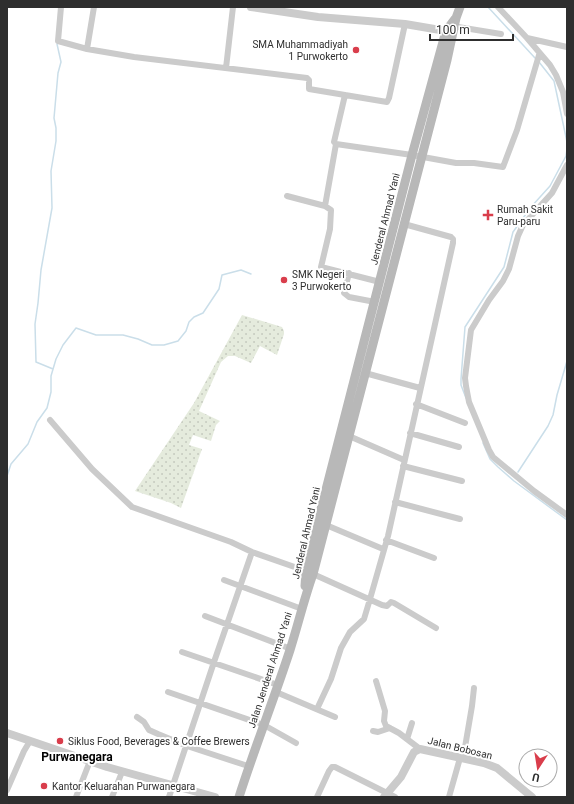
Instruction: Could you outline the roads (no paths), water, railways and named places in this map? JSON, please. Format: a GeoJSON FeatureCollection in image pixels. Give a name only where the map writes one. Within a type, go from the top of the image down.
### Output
{"type":"FeatureCollection","features":[{"type":"Feature","properties":{"kind":"main road","name":"Jenderal Ahmad Yani"},"geometry":{"type":"LineString","coordinates":[[305,595],[416,156],[452,27],[460,7]]}},
{"type":"Feature","properties":{"kind":"main road","name":"Jenderal Ahmad Yani"},"geometry":{"type":"LineString","coordinates":[[310,572],[326,525],[365,373],[376,315],[375,302],[380,282],[395,239],[404,224],[416,156]]}},
{"type":"Feature","properties":{"kind":"main road","name":"Jalan Jenderal Ahmad Yani"},"geometry":{"type":"LineString","coordinates":[[238,797],[291,648],[305,595]]}},
{"type":"Feature","properties":{"kind":"street"},"geometry":{"type":"LineString","coordinates":[[61,7],[58,41],[87,49],[134,57],[308,78],[309,89],[388,101],[405,24]]}},
{"type":"Feature","properties":{"kind":"street"},"geometry":{"type":"LineString","coordinates":[[87,49],[94,7]]}},
{"type":"Feature","properties":{"kind":"street"},"geometry":{"type":"LineString","coordinates":[[226,68],[233,7]]}},
{"type":"Feature","properties":{"kind":"street"},"geometry":{"type":"LineString","coordinates":[[498,7],[527,38],[537,60],[550,66],[560,84],[567,114]]}},
{"type":"Feature","properties":{"kind":"street"},"geometry":{"type":"LineString","coordinates":[[257,8],[326,18],[452,27],[502,34]]}},
{"type":"Feature","properties":{"kind":"street"},"geometry":{"type":"LineString","coordinates":[[527,38],[567,47]]}},
{"type":"Feature","properties":{"kind":"street"},"geometry":{"type":"LineString","coordinates":[[336,144],[456,163],[503,167],[537,60]]}},
{"type":"Feature","properties":{"kind":"street"},"geometry":{"type":"LineString","coordinates":[[325,206],[336,144],[334,142],[345,95]]}},
{"type":"Feature","properties":{"kind":"street"},"geometry":{"type":"LineString","coordinates":[[567,165],[552,193],[523,225],[518,236],[509,269],[503,281],[476,320],[471,330],[465,378],[470,402],[493,457],[507,470],[567,515]]}},
{"type":"Feature","properties":{"kind":"street"},"geometry":{"type":"LineString","coordinates":[[287,196],[325,206],[331,210],[330,229],[321,267],[380,282]]}},
{"type":"Feature","properties":{"kind":"street"},"geometry":{"type":"LineString","coordinates":[[317,709],[331,679],[341,648],[350,632],[364,619],[370,599],[386,540],[404,463],[453,239],[451,237],[404,224]]}},
{"type":"Feature","properties":{"kind":"street"},"geometry":{"type":"LineString","coordinates":[[348,273],[344,293],[349,297],[375,302]]}},
{"type":"Feature","properties":{"kind":"street"},"geometry":{"type":"LineString","coordinates":[[365,373],[420,388]]}},
{"type":"Feature","properties":{"kind":"street"},"geometry":{"type":"LineString","coordinates":[[416,404],[465,423]]}},
{"type":"Feature","properties":{"kind":"street"},"geometry":{"type":"LineString","coordinates":[[50,420],[92,469],[132,507],[310,572],[386,606],[391,602],[394,603],[436,628]]}},
{"type":"Feature","properties":{"kind":"street"},"geometry":{"type":"LineString","coordinates":[[410,433],[459,448]]}},
{"type":"Feature","properties":{"kind":"street"},"geometry":{"type":"LineString","coordinates":[[349,436],[404,463],[462,481]]}},
{"type":"Feature","properties":{"kind":"street"},"geometry":{"type":"LineString","coordinates":[[395,502],[460,519]]}},
{"type":"Feature","properties":{"kind":"street"},"geometry":{"type":"LineString","coordinates":[[326,525],[383,550]]}},
{"type":"Feature","properties":{"kind":"street"},"geometry":{"type":"LineString","coordinates":[[386,540],[434,558]]}},
{"type":"Feature","properties":{"kind":"street"},"geometry":{"type":"LineString","coordinates":[[169,797],[252,552]]}},
{"type":"Feature","properties":{"kind":"street"},"geometry":{"type":"LineString","coordinates":[[224,580],[302,609]]}},
{"type":"Feature","properties":{"kind":"street"},"geometry":{"type":"LineString","coordinates":[[204,616],[291,648]]}},
{"type":"Feature","properties":{"kind":"street"},"geometry":{"type":"LineString","coordinates":[[182,652],[214,662],[277,689],[335,717]]}},
{"type":"Feature","properties":{"kind":"street"},"geometry":{"type":"LineString","coordinates":[[376,681],[385,711],[384,721],[386,726],[420,749]]}},
{"type":"Feature","properties":{"kind":"street"},"geometry":{"type":"LineString","coordinates":[[449,797],[462,759],[474,688]]}},
{"type":"Feature","properties":{"kind":"street"},"geometry":{"type":"LineString","coordinates":[[168,692],[202,702],[264,725],[296,743]]}},
{"type":"Feature","properties":{"kind":"street"},"geometry":{"type":"LineString","coordinates":[[137,717],[144,722],[149,730],[187,746],[248,766]]}},
{"type":"Feature","properties":{"kind":"street"},"geometry":{"type":"LineString","coordinates":[[407,739],[412,723]]}},
{"type":"Feature","properties":{"kind":"street"},"geometry":{"type":"LineString","coordinates":[[374,731],[378,732],[390,728]]}},
{"type":"Feature","properties":{"kind":"street"},"geometry":{"type":"LineString","coordinates":[[7,733],[122,772],[215,797]]}},
{"type":"Feature","properties":{"kind":"street"},"geometry":{"type":"LineString","coordinates":[[7,790],[30,741]]}},
{"type":"Feature","properties":{"kind":"street","name":"Jalan Bobosan"},"geometry":{"type":"LineString","coordinates":[[389,796],[414,752],[420,749],[484,763],[497,768],[532,797]]}},
{"type":"Feature","properties":{"kind":"street"},"geometry":{"type":"LineString","coordinates":[[76,797],[90,761]]}},
{"type":"Feature","properties":{"kind":"street"},"geometry":{"type":"LineString","coordinates":[[317,797],[332,767],[335,767],[389,796]]}},
{"type":"Feature","properties":{"kind":"street"},"geometry":{"type":"LineString","coordinates":[[112,797],[122,772]]}},
{"type":"Feature","properties":{"kind":"waterway"},"geometry":{"type":"LineString","coordinates":[[488,7],[535,58]]}},
{"type":"Feature","properties":{"kind":"waterway"},"geometry":{"type":"LineString","coordinates":[[53,369],[36,362],[35,324],[41,270],[52,208],[51,171],[56,141],[54,118],[58,73],[61,62],[57,44]]}},
{"type":"Feature","properties":{"kind":"waterway"},"geometry":{"type":"LineString","coordinates":[[539,62],[554,81],[567,142]]}},
{"type":"Feature","properties":{"kind":"waterway"},"geometry":{"type":"LineString","coordinates":[[466,398],[461,385],[465,327],[504,267],[513,232],[531,207],[550,186],[566,156],[567,149]]}},
{"type":"Feature","properties":{"kind":"waterway"},"geometry":{"type":"LineString","coordinates":[[7,476],[11,464],[28,444],[37,422],[47,408],[51,392],[51,376],[56,359],[63,345],[76,328],[96,335],[123,335],[152,345],[164,345],[178,341],[186,331],[189,322],[194,317],[203,313],[219,289],[222,275],[241,270],[251,274]]}},
{"type":"Feature","properties":{"kind":"waterway"},"geometry":{"type":"LineString","coordinates":[[518,472],[548,426],[553,415],[567,361]]}},
{"type":"Feature","properties":{"kind":"waterway"},"geometry":{"type":"LineString","coordinates":[[483,443],[490,459],[498,467],[514,481],[567,520]]}},
{"type":"Feature","properties":{"kind":"place","name":"SMA Muhammadiyah 1 Purwokerto"},"geometry":{"type":"Point","coordinates":[356,50]}},
{"type":"Feature","properties":{"kind":"place","name":"Rumah Sakit Paru-paru"},"geometry":{"type":"Point","coordinates":[488,215]}},
{"type":"Feature","properties":{"kind":"place","name":"SMK Negeri 3 Purwokerto"},"geometry":{"type":"Point","coordinates":[284,280]}},
{"type":"Feature","properties":{"kind":"place","name":"Siklus Food, Beverages & Coffee Brewers"},"geometry":{"type":"Point","coordinates":[60,741]}},
{"type":"Feature","properties":{"kind":"place","name":"Kantor Keluarahan Purwanegara"},"geometry":{"type":"Point","coordinates":[44,786]}},
{"type":"Feature","properties":{"kind":"district","name":"Purwanegara"},"geometry":{"type":"Point","coordinates":[77,757]}}]}
